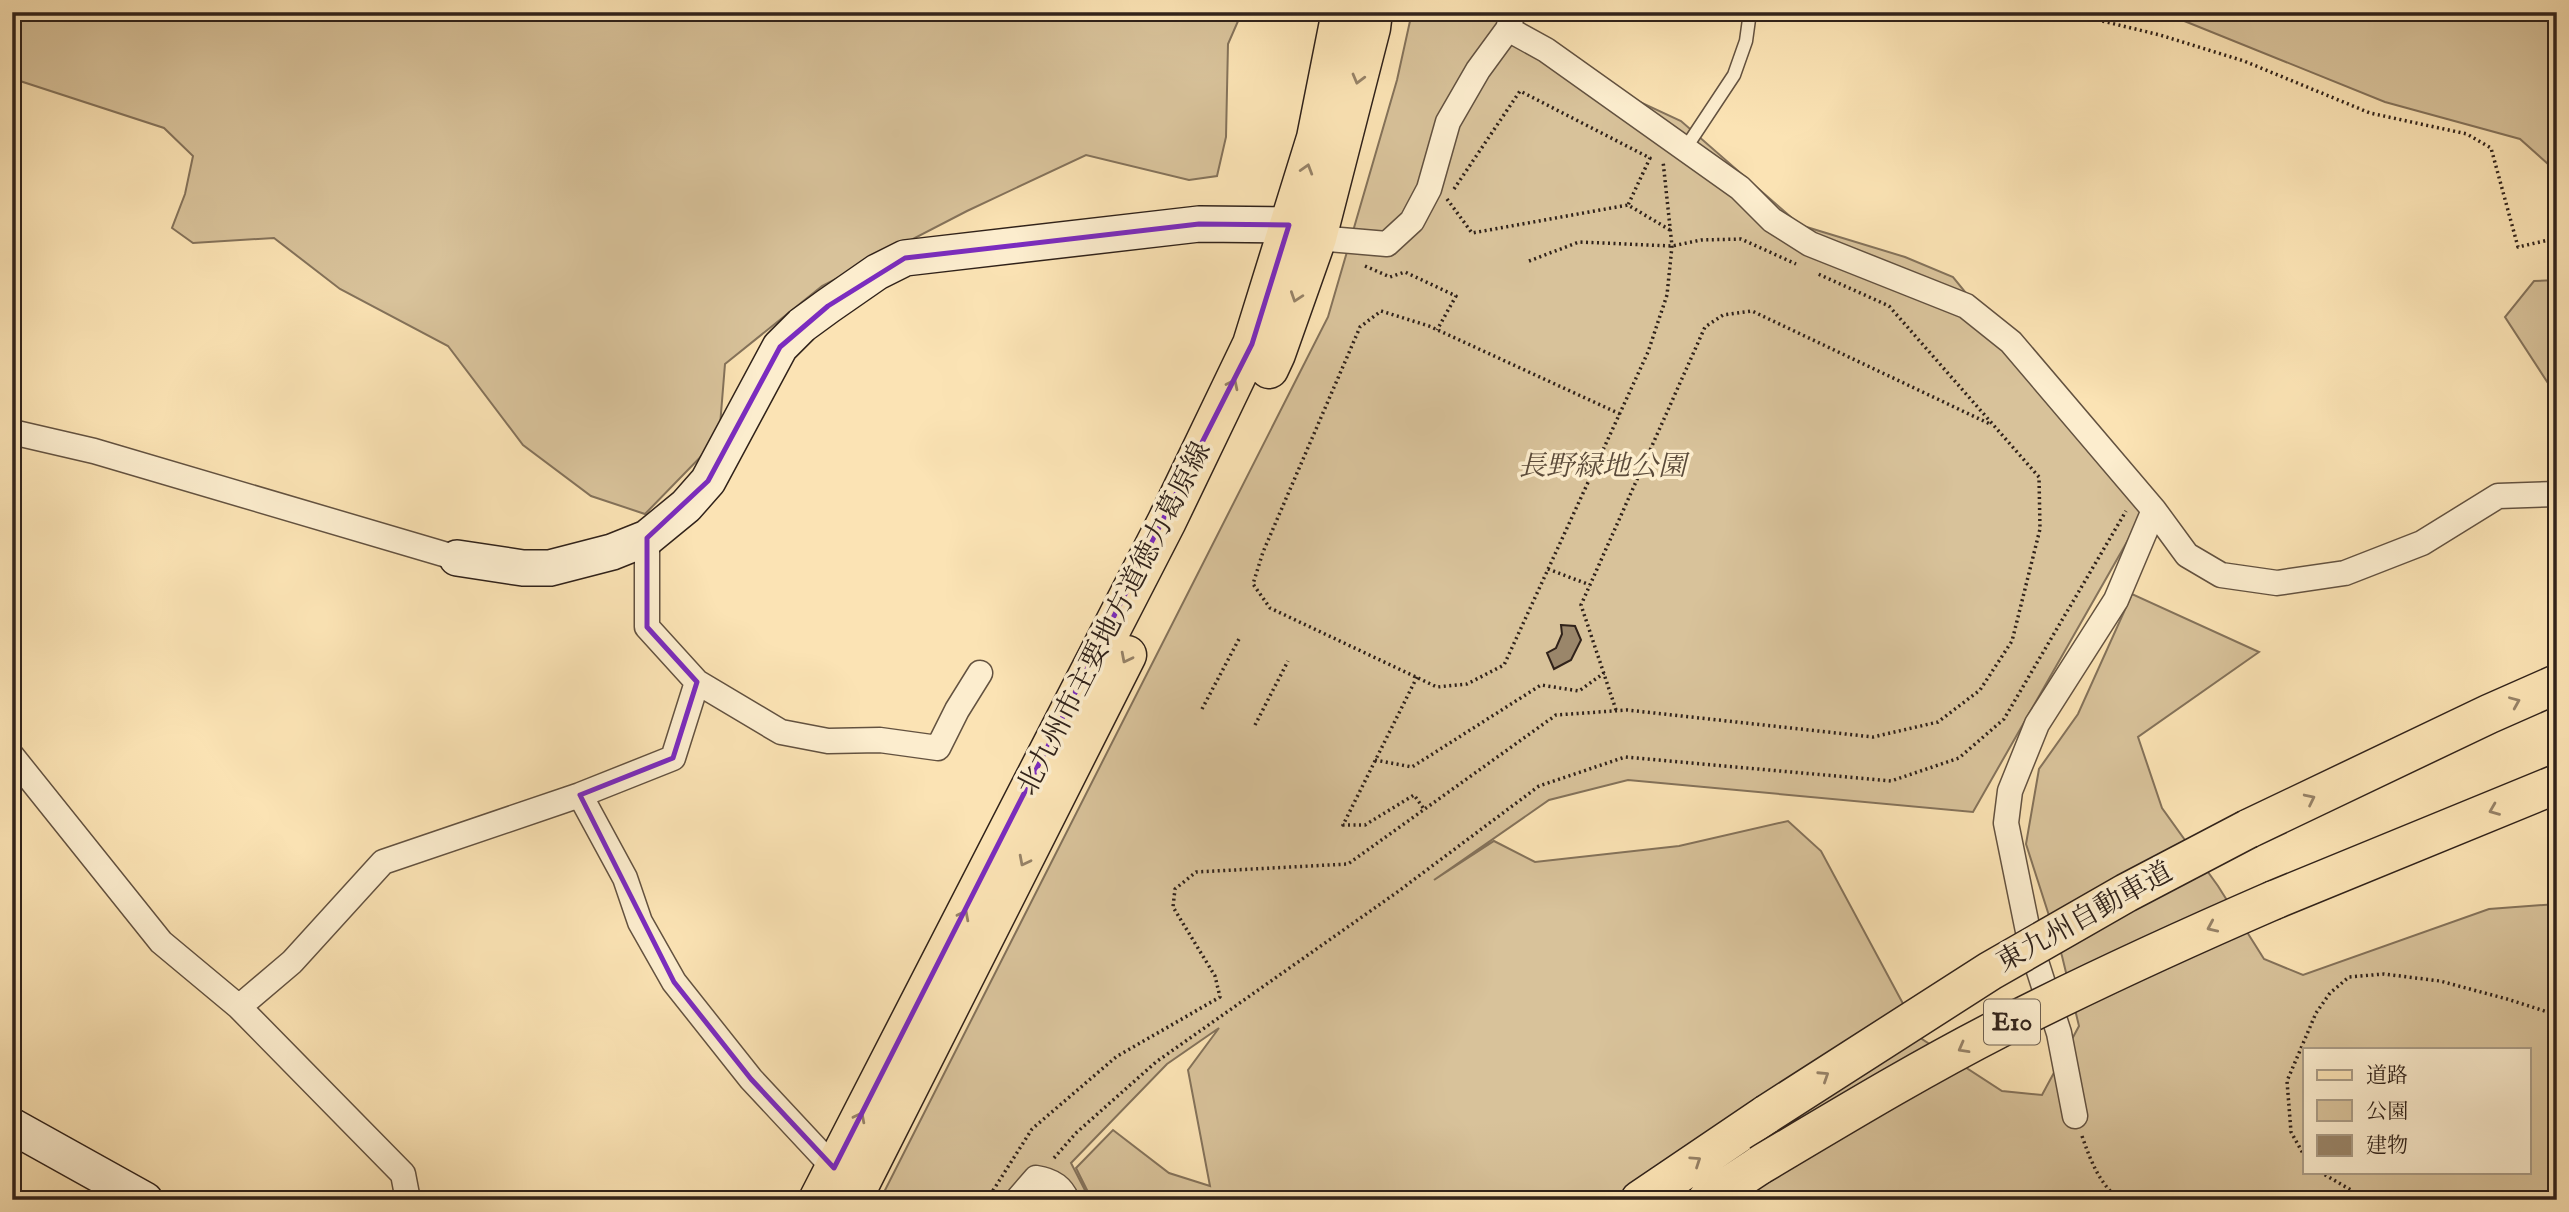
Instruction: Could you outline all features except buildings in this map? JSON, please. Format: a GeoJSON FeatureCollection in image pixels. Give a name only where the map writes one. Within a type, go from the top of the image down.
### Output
{"type":"FeatureCollection","features":[{"type":"Feature","properties":{"kind":"main road","name":"北九州市主要地方道徳力葛原線"},"geometry":{"type":"LineString","coordinates":[[1303,232],[1316,138],[1341,12]]}},
{"type":"Feature","properties":{"kind":"main road","name":"北九州市主要地方道徳力葛原線"},"geometry":{"type":"LineString","coordinates":[[835,1189],[1167,522],[1252,344],[1303,232],[1371,28],[1373,12]]}},
{"type":"Feature","properties":{"kind":"main road","name":"東九州自動車道"},"geometry":{"type":"LineString","coordinates":[[1640,1200],[1767,1114],[1990,971],[2126,893],[2248,829],[2489,713],[2557,684]]}},
{"type":"Feature","properties":{"kind":"main road","name":"東九州自動車道"},"geometry":{"type":"LineString","coordinates":[[1707,1200],[1760,1165],[1877,1096],[1998,1029],[2156,952],[2274,900],[2557,784]]}},
{"type":"Feature","properties":{"kind":"street"},"geometry":{"type":"LineString","coordinates":[[12,432],[94,451],[457,558],[523,568],[550,568],[612,552],[647,538],[687,506],[708,481],[780,347],[802,325],[828,306],[877,272],[905,258],[1199,224],[1303,232],[1387,244],[1412,221],[1429,189],[1448,122],[1511,21],[1673,148],[1740,188],[1772,220],[1810,244],[1966,306],[2011,342],[2146,501],[2188,555],[2221,575],[2277,583],[2345,573],[2422,543],[2498,496],[2557,495]]}},
{"type":"Feature","properties":{"kind":"street"},"geometry":{"type":"LineString","coordinates":[[2076,1116],[2059,1033],[2031,946],[2006,823],[2010,791],[2037,724],[2116,600],[2146,501]]}},
{"type":"Feature","properties":{"kind":"street"},"geometry":{"type":"LineString","coordinates":[[647,538],[647,627],[697,682],[781,732],[828,741],[880,740],[938,747],[980,673]]}},
{"type":"Feature","properties":{"kind":"street"},"geometry":{"type":"LineString","coordinates":[[239,1007],[292,962],[383,862],[580,795],[673,758],[697,682]]}},
{"type":"Feature","properties":{"kind":"street"},"geometry":{"type":"LineString","coordinates":[[13,759],[161,942],[239,1007],[403,1174],[408,1200]]}},
{"type":"Feature","properties":{"kind":"street"},"geometry":{"type":"LineString","coordinates":[[580,795],[625,878],[639,922],[674,982],[835,1189]]}},
{"type":"Feature","properties":{"kind":"street"},"geometry":{"type":"LineString","coordinates":[[12,1125],[145,1200]]}},
{"type":"Feature","properties":{"kind":"street"},"geometry":{"type":"LineString","coordinates":[[1017,1200],[1036,1178],[1051,1180],[1065,1193],[1067,1200]]}},
{"type":"Feature","properties":{"kind":"lane"},"geometry":{"type":"LineString","coordinates":[[1673,148],[1734,75],[1746,41],[1750,12]]}},
{"type":"Feature","properties":{"kind":"path"},"geometry":{"type":"LineString","coordinates":[[2065,12],[2160,35],[2244,61],[2370,113],[2467,134],[2490,148],[2518,247],[2557,238]]}},
{"type":"Feature","properties":{"kind":"path"},"geometry":{"type":"LineString","coordinates":[[1628,205],[1650,158],[1520,91],[1447,199],[1472,233],[1628,205],[1670,230]]}},
{"type":"Feature","properties":{"kind":"path"},"geometry":{"type":"LineString","coordinates":[[1620,414],[1437,330],[1381,311],[1360,327],[1263,552],[1253,584],[1270,608],[1437,687],[1467,684],[1504,665],[1620,414],[1648,352],[1667,295],[1672,246],[1670,230],[1673,148]]}},
{"type":"Feature","properties":{"kind":"path"},"geometry":{"type":"LineString","coordinates":[[1529,261],[1578,242],[1672,246],[1701,240],[1741,239],[1803,267]]}},
{"type":"Feature","properties":{"kind":"path"},"geometry":{"type":"LineString","coordinates":[[1359,263],[1390,277],[1405,272],[1456,296],[1437,330]]}},
{"type":"Feature","properties":{"kind":"path"},"geometry":{"type":"LineString","coordinates":[[987,1200],[1032,1129],[1116,1057],[1220,997],[1215,976],[1172,907],[1175,889],[1196,872],[1348,864],[1556,715],[1627,710],[1872,737],[1938,722],[1980,690],[2012,641],[2040,529],[2039,477],[1889,306],[1815,272]]}},
{"type":"Feature","properties":{"kind":"path"},"geometry":{"type":"LineString","coordinates":[[1616,710],[1581,605],[1705,327],[1723,315],[1752,311],[1994,426]]}},
{"type":"Feature","properties":{"kind":"path"},"geometry":{"type":"LineString","coordinates":[[1036,1178],[1076,1133],[1156,1062],[1396,893],[1539,786],[1625,757],[1891,781],[1959,758],[2004,719],[2146,501]]}},
{"type":"Feature","properties":{"kind":"path"},"geometry":{"type":"LineString","coordinates":[[1548,569],[1590,585]]}},
{"type":"Feature","properties":{"kind":"path"},"geometry":{"type":"LineString","coordinates":[[1202,709],[1239,639]]}},
{"type":"Feature","properties":{"kind":"path"},"geometry":{"type":"LineString","coordinates":[[1255,725],[1288,661]]}},
{"type":"Feature","properties":{"kind":"path"},"geometry":{"type":"LineString","coordinates":[[1375,760],[1412,767],[1541,685],[1579,691],[1604,673]]}},
{"type":"Feature","properties":{"kind":"path"},"geometry":{"type":"LineString","coordinates":[[1416,677],[1343,825],[1365,825],[1414,795],[1424,809]]}},
{"type":"Feature","properties":{"kind":"path"},"geometry":{"type":"LineString","coordinates":[[2303,1153],[2291,1132],[2287,1082],[2316,1013],[2330,993],[2349,977],[2384,974],[2440,981],[2557,1015]]}},
{"type":"Feature","properties":{"kind":"path"},"geometry":{"type":"LineString","coordinates":[[2076,1116],[2091,1162],[2105,1186],[2119,1200]]}},
{"type":"Feature","properties":{"kind":"path"},"geometry":{"type":"LineString","coordinates":[[2323,1174],[2368,1200]]}},
{"type":"Feature","properties":{"kind":"highlighted area"},"geometry":{"type":"Polygon","coordinates":[[[1199,224],[1289,225],[1252,344],[834,1168],[751,1079],[674,982],[580,795],[673,758],[697,682],[647,627],[647,538],[708,481],[780,347],[828,306],[905,258],[1199,224]]]}},
{"type":"Feature","properties":{"kind":"green space"},"geometry":{"type":"Polygon","coordinates":[[[12,12],[1242,12],[1228,44],[1226,137],[1217,176],[1189,180],[1086,155],[967,211],[822,286],[725,364],[719,438],[645,514],[591,496],[523,445],[448,346],[340,289],[274,238],[193,243],[172,228],[185,194],[193,156],[164,128],[20,81],[12,75],[12,12]]]}},
{"type":"Feature","properties":{"kind":"green space","name":"長野緑地公園"},"geometry":{"type":"Polygon","coordinates":[[[1412,12],[1486,12],[1528,50],[1681,121],[1800,225],[1905,257],[1953,277],[2144,512],[1973,812],[1628,780],[1549,800],[1434,880],[1494,841],[1535,862],[1679,846],[1788,821],[1821,851],[1922,1039],[2002,1091],[2042,1095],[2079,1026],[2062,956],[2026,844],[2039,769],[2078,714],[2132,594],[2259,652],[2138,737],[2162,808],[2218,886],[2264,959],[2303,975],[2489,909],[2557,904],[2557,1200],[1092,1200],[1076,1168],[1113,1130],[1169,1173],[1210,1186],[1188,1070],[1219,1028],[1167,1064],[1071,1163],[1090,1200],[880,1200],[1328,317],[1397,80],[1412,12]]]}},
{"type":"Feature","properties":{"kind":"green space"},"geometry":{"type":"Polygon","coordinates":[[[2162,12],[2557,12],[2557,164],[2548,164],[2520,139],[2385,102],[2162,12]]]}},
{"type":"Feature","properties":{"kind":"green space"},"geometry":{"type":"Polygon","coordinates":[[[2557,280],[2557,397],[2505,317],[2534,281],[2557,280]]]}},
{"type":"Feature","properties":{"kind":"waterway"},"geometry":{"type":"LineString","coordinates":[[1581,12],[1608,18],[1629,12]]}},
{"type":"Feature","properties":{"kind":"waterway"},"geometry":{"type":"LineString","coordinates":[[1691,12],[1696,15]]}}]}
